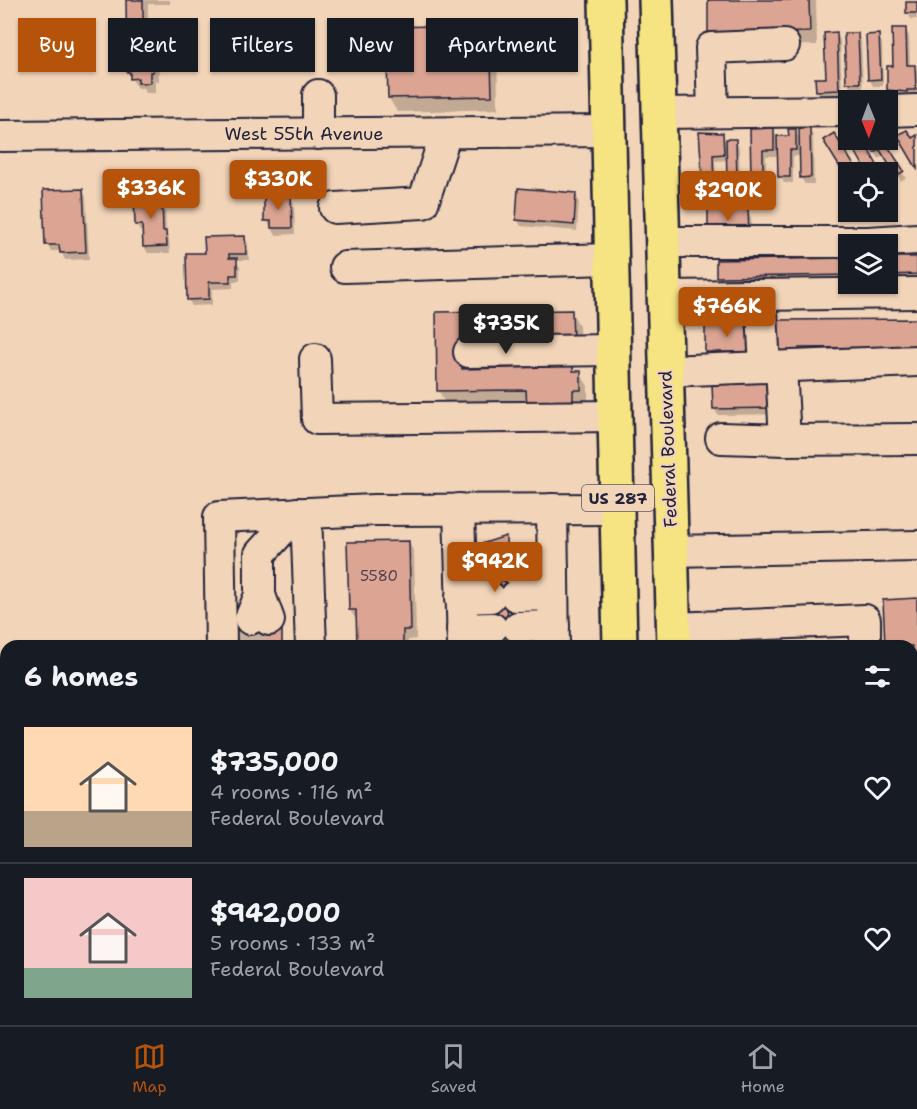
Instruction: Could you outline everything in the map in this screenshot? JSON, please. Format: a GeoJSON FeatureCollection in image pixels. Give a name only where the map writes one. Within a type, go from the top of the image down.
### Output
{"type":"FeatureCollection","features":[{"type":"Feature","properties":{"kind":"main road","name":"US 287"},"geometry":{"type":"LineString","coordinates":[[606,0],[620,640]]}},
{"type":"Feature","properties":{"kind":"main road","name":"Federal Boulevard"},"geometry":{"type":"LineString","coordinates":[[656,0],[673,637]]}},
{"type":"Feature","properties":{"kind":"main road"},"geometry":{"type":"LineString","coordinates":[[608,58],[638,98],[659,113]]}},
{"type":"Feature","properties":{"kind":"main road"},"geometry":{"type":"LineString","coordinates":[[609,131],[617,130],[631,139],[642,153],[661,195]]}},
{"type":"Feature","properties":{"kind":"street"},"geometry":{"type":"LineString","coordinates":[[713,112],[711,48],[783,45]]}},
{"type":"Feature","properties":{"kind":"street"},"geometry":{"type":"LineString","coordinates":[[318,95],[318,134]]}},
{"type":"Feature","properties":{"kind":"street"},"geometry":{"type":"LineString","coordinates":[[898,111],[917,110]]}},
{"type":"Feature","properties":{"kind":"street"},"geometry":{"type":"LineString","coordinates":[[659,113],[838,111]]}},
{"type":"Feature","properties":{"kind":"street","name":"West 55th Avenue"},"geometry":{"type":"LineString","coordinates":[[0,136],[609,131]]}},
{"type":"Feature","properties":{"kind":"street"},"geometry":{"type":"LineString","coordinates":[[335,208],[423,203],[446,133]]}},
{"type":"Feature","properties":{"kind":"street"},"geometry":{"type":"LineString","coordinates":[[662,242],[845,242],[917,239]]}},
{"type":"Feature","properties":{"kind":"street"},"geometry":{"type":"LineString","coordinates":[[345,267],[611,259]]}},
{"type":"Feature","properties":{"kind":"street"},"geometry":{"type":"LineString","coordinates":[[664,296],[917,293]]}},
{"type":"Feature","properties":{"kind":"street"},"geometry":{"type":"LineString","coordinates":[[761,295],[785,440]]}},
{"type":"Feature","properties":{"kind":"street"},"geometry":{"type":"LineString","coordinates":[[469,352],[614,350]]}},
{"type":"Feature","properties":{"kind":"street"},"geometry":{"type":"LineString","coordinates":[[315,359],[317,419],[615,416]]}},
{"type":"Feature","properties":{"kind":"street"},"geometry":{"type":"LineString","coordinates":[[666,371],[917,362]]}},
{"type":"Feature","properties":{"kind":"street"},"geometry":{"type":"LineString","coordinates":[[721,438],[917,439]]}},
{"type":"Feature","properties":{"kind":"street"},"geometry":{"type":"LineString","coordinates":[[221,640],[219,517],[459,509],[618,508]]}},
{"type":"Feature","properties":{"kind":"street"},"geometry":{"type":"LineString","coordinates":[[459,509],[489,583],[462,638]]}},
{"type":"Feature","properties":{"kind":"street"},"geometry":{"type":"LineString","coordinates":[[462,638],[505,628],[554,636],[552,509]]}},
{"type":"Feature","properties":{"kind":"street"},"geometry":{"type":"LineString","coordinates":[[260,612],[260,554],[301,513]]}},
{"type":"Feature","properties":{"kind":"street"},"geometry":{"type":"LineString","coordinates":[[301,513],[311,640]]}},
{"type":"Feature","properties":{"kind":"street"},"geometry":{"type":"LineString","coordinates":[[671,551],[917,546]]}},
{"type":"Feature","properties":{"kind":"street"},"geometry":{"type":"LineString","coordinates":[[489,583],[553,582]]}},
{"type":"Feature","properties":{"kind":"street"},"geometry":{"type":"LineString","coordinates":[[673,637],[865,620],[866,640]]}},
{"type":"Feature","properties":{"kind":"building"},"geometry":{"type":"Polygon","coordinates":[[[126,0],[143,0],[143,18],[126,18],[126,0]]]}},
{"type":"Feature","properties":{"kind":"building"},"geometry":{"type":"Polygon","coordinates":[[[708,0],[809,0],[810,32],[708,34],[708,0]]]}},
{"type":"Feature","properties":{"kind":"building"},"geometry":{"type":"Polygon","coordinates":[[[906,2],[917,2],[917,13],[906,13],[906,2]]]}},
{"type":"Feature","properties":{"kind":"building"},"geometry":{"type":"Polygon","coordinates":[[[414,26],[426,26],[426,72],[491,72],[492,96],[388,98],[387,72],[414,72],[414,26]]]}},
{"type":"Feature","properties":{"kind":"building"},"geometry":{"type":"Polygon","coordinates":[[[892,28],[906,28],[907,65],[915,65],[916,90],[907,90],[907,92],[887,90],[887,66],[893,66],[892,28]]]}},
{"type":"Feature","properties":{"kind":"building"},"geometry":{"type":"Polygon","coordinates":[[[837,32],[839,90],[816,91],[815,78],[826,78],[824,33],[837,32]]]}},
{"type":"Feature","properties":{"kind":"building"},"geometry":{"type":"Polygon","coordinates":[[[844,33],[858,33],[860,83],[846,83],[844,33]]]}},
{"type":"Feature","properties":{"kind":"building"},"geometry":{"type":"Polygon","coordinates":[[[879,34],[881,79],[868,80],[866,35],[879,34]]]}},
{"type":"Feature","properties":{"kind":"building"},"geometry":{"type":"Polygon","coordinates":[[[130,72],[150,72],[150,83],[138,83],[138,78],[130,79],[130,72]]]}},
{"type":"Feature","properties":{"kind":"building"},"geometry":{"type":"Polygon","coordinates":[[[810,127],[811,177],[800,178],[799,128],[810,127]]]}},
{"type":"Feature","properties":{"kind":"building"},"geometry":{"type":"Polygon","coordinates":[[[774,128],[774,150],[763,150],[763,176],[751,176],[750,129],[774,128]]]}},
{"type":"Feature","properties":{"kind":"building"},"geometry":{"type":"Polygon","coordinates":[[[788,129],[796,129],[796,150],[790,150],[790,177],[778,177],[777,136],[789,136],[788,129]]]}},
{"type":"Feature","properties":{"kind":"building"},"geometry":{"type":"Polygon","coordinates":[[[907,130],[912,138],[917,135],[917,169],[898,137],[907,130]]]}},
{"type":"Feature","properties":{"kind":"building"},"geometry":{"type":"Polygon","coordinates":[[[699,132],[723,133],[724,154],[713,155],[714,187],[703,187],[699,132]]]}},
{"type":"Feature","properties":{"kind":"building"},"geometry":{"type":"Polygon","coordinates":[[[834,133],[838,140],[838,150],[844,150],[852,162],[838,162],[838,164],[823,140],[834,133]]]}},
{"type":"Feature","properties":{"kind":"building"},"geometry":{"type":"Polygon","coordinates":[[[726,139],[736,139],[737,180],[727,180],[726,139]]]}},
{"type":"Feature","properties":{"kind":"building"},"geometry":{"type":"Polygon","coordinates":[[[855,150],[869,150],[875,162],[861,162],[855,150]]]}},
{"type":"Feature","properties":{"kind":"building"},"geometry":{"type":"Polygon","coordinates":[[[880,150],[890,150],[904,171],[898,175],[898,162],[887,162],[880,150]]]}},
{"type":"Feature","properties":{"kind":"building"},"geometry":{"type":"Polygon","coordinates":[[[518,188],[576,193],[574,225],[516,220],[518,188]]]}},
{"type":"Feature","properties":{"kind":"building"},"geometry":{"type":"Polygon","coordinates":[[[83,189],[86,252],[60,253],[59,245],[45,245],[43,190],[83,189]]]}},
{"type":"Feature","properties":{"kind":"building"},"geometry":{"type":"Polygon","coordinates":[[[162,195],[163,231],[166,231],[167,246],[143,247],[142,225],[135,225],[134,196],[162,195]]]}},
{"type":"Feature","properties":{"kind":"building"},"geometry":{"type":"Polygon","coordinates":[[[291,195],[292,228],[271,228],[271,221],[264,221],[264,196],[291,195]]]}},
{"type":"Feature","properties":{"kind":"building"},"geometry":{"type":"Polygon","coordinates":[[[737,206],[737,209],[748,209],[749,235],[708,239],[708,207],[737,206]]]}},
{"type":"Feature","properties":{"kind":"building"},"geometry":{"type":"Polygon","coordinates":[[[245,236],[246,254],[229,254],[229,258],[237,258],[237,275],[230,275],[230,282],[209,282],[209,299],[187,300],[186,253],[205,253],[204,237],[245,236]]]}},
{"type":"Feature","properties":{"kind":"building"},"geometry":{"type":"Polygon","coordinates":[[[898,257],[917,257],[917,274],[898,275],[898,257]]]}},
{"type":"Feature","properties":{"kind":"building"},"geometry":{"type":"Polygon","coordinates":[[[838,258],[838,275],[716,277],[716,260],[838,258]]]}},
{"type":"Feature","properties":{"kind":"building"},"geometry":{"type":"Polygon","coordinates":[[[572,310],[573,341],[555,341],[554,336],[462,337],[462,369],[549,367],[549,365],[573,364],[573,371],[581,371],[581,390],[573,390],[573,408],[527,408],[526,390],[437,391],[436,312],[572,310]]]}},
{"type":"Feature","properties":{"kind":"building"},"geometry":{"type":"Polygon","coordinates":[[[917,319],[917,347],[799,348],[799,355],[778,355],[778,320],[917,319]]]}},
{"type":"Feature","properties":{"kind":"building"},"geometry":{"type":"Polygon","coordinates":[[[705,324],[749,324],[750,352],[705,352],[705,324]]]}},
{"type":"Feature","properties":{"kind":"building"},"geometry":{"type":"Polygon","coordinates":[[[777,382],[778,408],[713,409],[712,383],[777,382]]]}},
{"type":"Feature","properties":{"kind":"building"},"geometry":{"type":"Polygon","coordinates":[[[506,536],[508,640],[483,640],[481,544],[506,536]]]}},
{"type":"Feature","properties":{"kind":"building"},"geometry":{"type":"Polygon","coordinates":[[[409,541],[411,630],[403,630],[403,640],[357,640],[356,610],[349,610],[347,542],[409,541]]]}},
{"type":"Feature","properties":{"kind":"building"},"geometry":{"type":"Polygon","coordinates":[[[917,598],[917,640],[885,640],[883,600],[917,598]]]}},
{"type":"Feature","properties":{"kind":"building"},"geometry":{"type":"Polygon","coordinates":[[[226,619],[282,619],[282,640],[226,640],[226,619]]]}},
{"type":"Feature","properties":{"kind":"tunnel"},"geometry":{"type":"LineString","coordinates":[[250,619],[250,640]]}}]}
